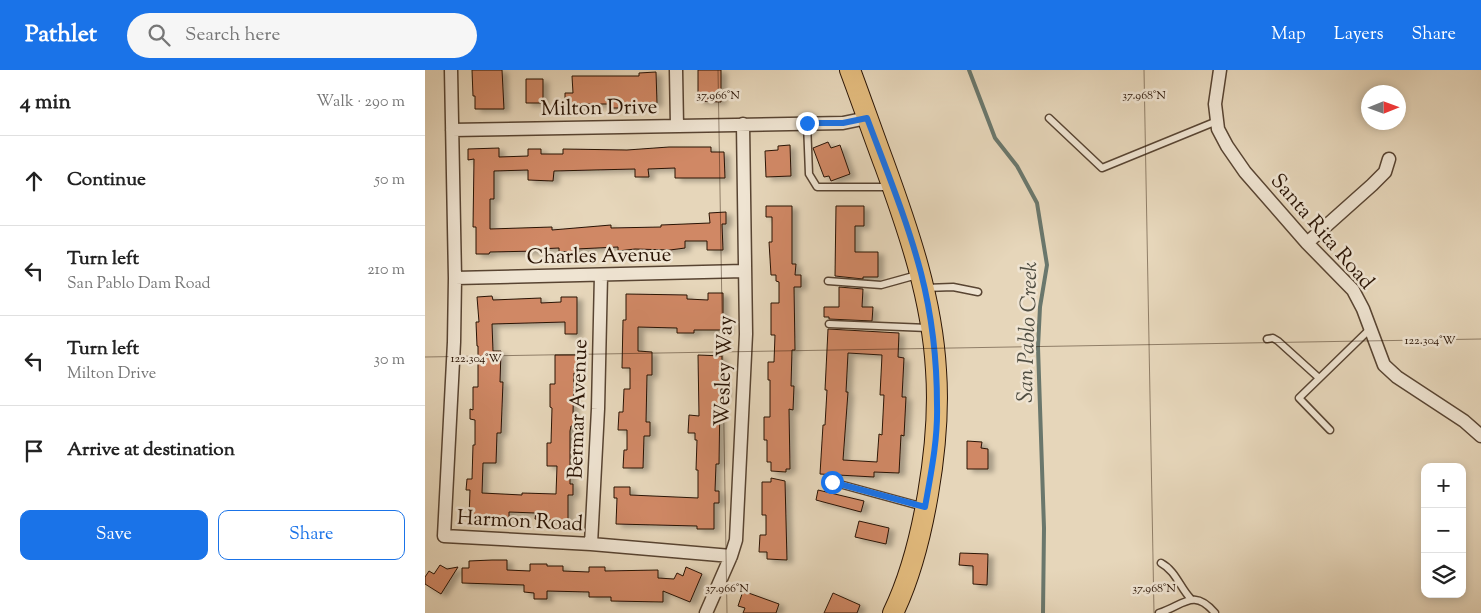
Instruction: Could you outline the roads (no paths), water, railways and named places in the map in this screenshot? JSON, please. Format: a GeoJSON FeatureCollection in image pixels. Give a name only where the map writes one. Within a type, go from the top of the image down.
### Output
{"type":"FeatureCollection","features":[{"type":"Feature","properties":{"kind":"main road"},"geometry":{"type":"LineString","coordinates":[[850,70],[923,281],[932,328],[936,369],[937,407],[934,455],[925,507],[916,551],[902,594],[893,613]]}},
{"type":"Feature","properties":{"kind":"street","name":"Harmon Road"},"geometry":{"type":"LineString","coordinates":[[451,70],[455,278],[454,342],[444,536],[591,544],[731,556]]}},
{"type":"Feature","properties":{"kind":"street"},"geometry":{"type":"LineString","coordinates":[[676,70],[677,126]]}},
{"type":"Feature","properties":{"kind":"street","name":"Santa Rita Road"},"geometry":{"type":"LineString","coordinates":[[1220,70],[1215,104],[1218,129],[1245,172],[1307,243],[1353,290],[1363,308],[1384,365],[1397,378],[1464,421],[1481,436]]}},
{"type":"Feature","properties":{"kind":"street","name":"Milton Drive"},"geometry":{"type":"LineString","coordinates":[[452,130],[843,123],[867,118]]}},
{"type":"Feature","properties":{"kind":"street","name":"Wesley Way"},"geometry":{"type":"LineString","coordinates":[[706,613],[736,540],[746,334],[743,124]]}},
{"type":"Feature","properties":{"kind":"street"},"geometry":{"type":"LineString","coordinates":[[1307,243],[1385,172],[1389,159]]}},
{"type":"Feature","properties":{"kind":"street","name":"Charles Avenue"},"geometry":{"type":"LineString","coordinates":[[455,278],[745,271]]}},
{"type":"Feature","properties":{"kind":"street","name":"Bermar Avenue"},"geometry":{"type":"LineString","coordinates":[[591,544],[598,409],[601,275]]}},
{"type":"Feature","properties":{"kind":"lane"},"geometry":{"type":"LineString","coordinates":[[1049,118],[1102,168],[1217,121]]}},
{"type":"Feature","properties":{"kind":"lane"},"geometry":{"type":"LineString","coordinates":[[807,123],[809,174],[817,187],[892,187]]}},
{"type":"Feature","properties":{"kind":"lane"},"geometry":{"type":"LineString","coordinates":[[828,281],[881,284],[923,281],[978,292]]}},
{"type":"Feature","properties":{"kind":"lane"},"geometry":{"type":"LineString","coordinates":[[829,324],[932,328]]}},
{"type":"Feature","properties":{"kind":"lane"},"geometry":{"type":"LineString","coordinates":[[1330,430],[1299,398],[1370,329]]}},
{"type":"Feature","properties":{"kind":"lane"},"geometry":{"type":"LineString","coordinates":[[1267,338],[1278,340],[1319,378]]}},
{"type":"Feature","properties":{"kind":"lane"},"geometry":{"type":"LineString","coordinates":[[832,482],[925,507]]}},
{"type":"Feature","properties":{"kind":"lane"},"geometry":{"type":"LineString","coordinates":[[1161,563],[1169,567],[1185,593],[1191,599],[1204,602],[1215,613]]}},
{"type":"Feature","properties":{"kind":"lane"},"geometry":{"type":"LineString","coordinates":[[1159,613],[1191,599]]}},
{"type":"Feature","properties":{"kind":"waterway","name":"San Pablo Creek"},"geometry":{"type":"LineString","coordinates":[[969,70],[995,138],[1017,166],[1037,203],[1047,265],[1040,307],[1038,347],[1044,528],[1043,613]]}}]}
